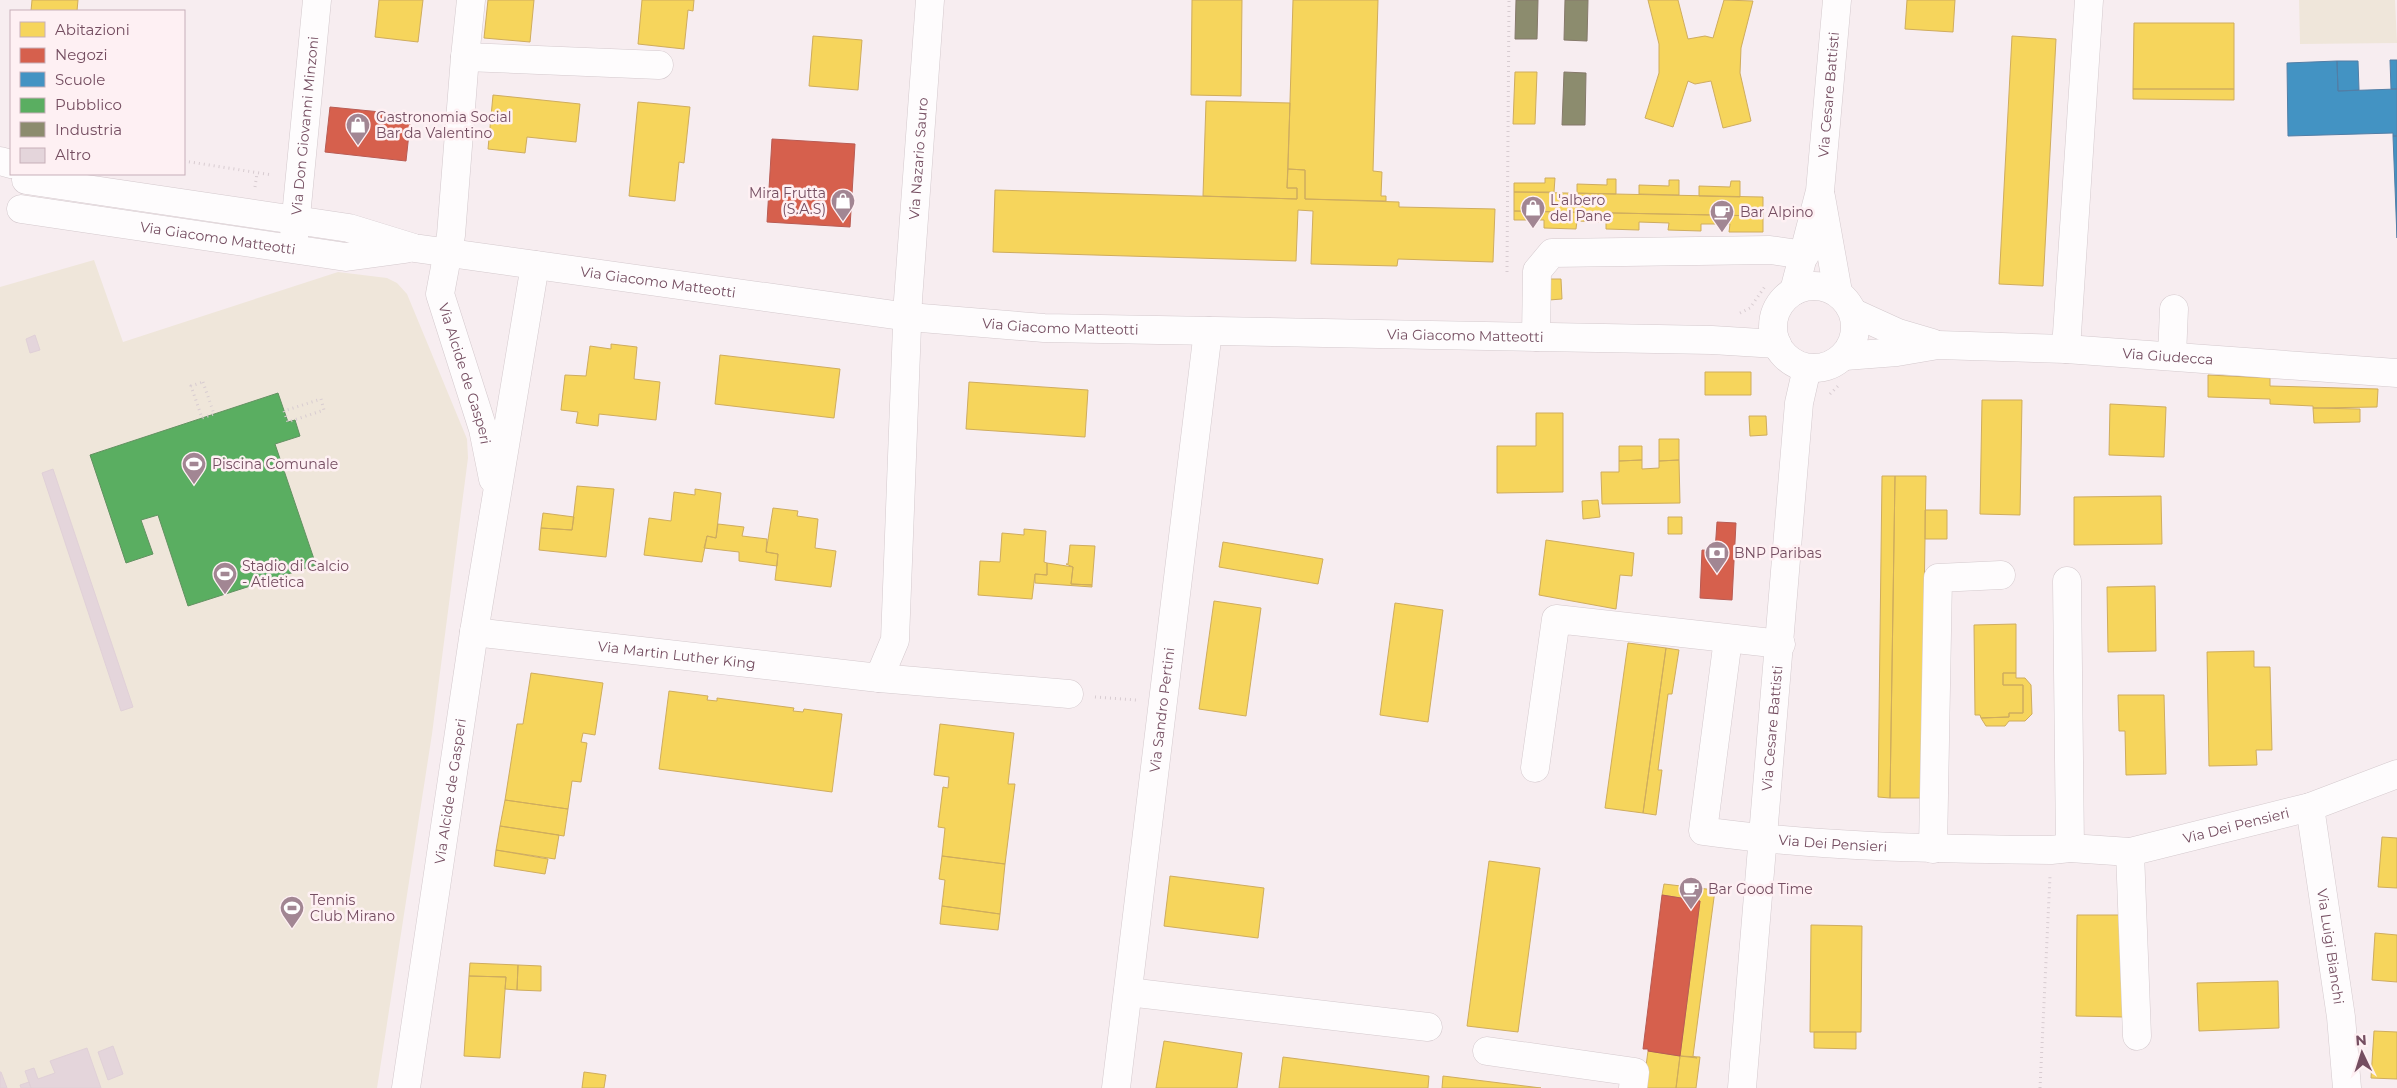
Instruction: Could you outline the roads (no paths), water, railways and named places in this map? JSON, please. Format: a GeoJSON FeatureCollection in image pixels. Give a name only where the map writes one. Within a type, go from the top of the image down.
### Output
{"type":"FeatureCollection","features":[{"type":"Feature","properties":{"kind":"street","name":"Via Don Giovanni Minzoni"},"geometry":{"type":"LineString","coordinates":[[292,249],[297,220],[317,0]]}},
{"type":"Feature","properties":{"kind":"street","name":"Via Alcide de Gasperi"},"geometry":{"type":"LineString","coordinates":[[471,0],[451,235],[446,252],[440,294],[483,429],[496,496]]}},
{"type":"Feature","properties":{"kind":"street","name":"Via Nazario Sauro"},"geometry":{"type":"LineString","coordinates":[[909,317],[908,300],[930,0]]}},
{"type":"Feature","properties":{"kind":"street","name":"Via Cesare Battisti"},"geometry":{"type":"LineString","coordinates":[[1775,331],[1779,305],[1794,291],[1805,256],[1820,190],[1837,0]]}},
{"type":"Feature","properties":{"kind":"street"},"geometry":{"type":"LineString","coordinates":[[2066,349],[2089,0]]}},
{"type":"Feature","properties":{"kind":"street"},"geometry":{"type":"LineString","coordinates":[[465,57],[659,65]]}},
{"type":"Feature","properties":{"kind":"street","name":"Via Giacomo Matteotti"},"geometry":{"type":"LineString","coordinates":[[10,214],[26,201],[28,190],[21,175]]}},
{"type":"Feature","properties":{"kind":"street","name":"Via Giacomo Matteotti"},"geometry":{"type":"LineString","coordinates":[[32,175],[349,228],[414,248],[909,317],[1044,328],[1208,332],[1712,340],[1775,331]]}},
{"type":"Feature","properties":{"kind":"street","name":"Via Cesare Battisti"},"geometry":{"type":"LineString","coordinates":[[1820,190],[1831,242],[1855,334],[1845,356]]}},
{"type":"Feature","properties":{"kind":"street","name":"Via Giacomo Matteotti"},"geometry":{"type":"LineString","coordinates":[[10,214],[292,249],[346,258],[414,248]]}},
{"type":"Feature","properties":{"kind":"street"},"geometry":{"type":"LineString","coordinates":[[1536,337],[1537,270],[1552,253],[1770,250],[1805,256]]}},
{"type":"Feature","properties":{"kind":"street","name":"Via Alcide de Gasperi"},"geometry":{"type":"LineString","coordinates":[[406,1088],[474,632],[535,265]]}},
{"type":"Feature","properties":{"kind":"street"},"geometry":{"type":"LineString","coordinates":[[1794,291],[1814,286],[1846,303]]}},
{"type":"Feature","properties":{"kind":"street","name":"Via Giudecca"},"geometry":{"type":"LineString","coordinates":[[1846,303],[1898,333],[1938,345]]}},
{"type":"Feature","properties":{"kind":"street"},"geometry":{"type":"LineString","coordinates":[[2172,356],[2174,309]]}},
{"type":"Feature","properties":{"kind":"street"},"geometry":{"type":"LineString","coordinates":[[879,678],[895,640],[909,317]]}},
{"type":"Feature","properties":{"kind":"street"},"geometry":{"type":"LineString","coordinates":[[1775,331],[1784,355],[1807,368],[1820,368],[1845,356]]}},
{"type":"Feature","properties":{"kind":"street","name":"Via Sandro Pertini"},"geometry":{"type":"LineString","coordinates":[[1116,1088],[1208,332]]}},
{"type":"Feature","properties":{"kind":"street","name":"Via Giudecca"},"geometry":{"type":"LineString","coordinates":[[1845,356],[1897,352],[1938,345],[2066,349],[2397,373]]}},
{"type":"Feature","properties":{"kind":"street","name":"Via Cesare Battisti"},"geometry":{"type":"LineString","coordinates":[[1742,1088],[1761,839],[1781,644],[1799,403],[1807,368]]}},
{"type":"Feature","properties":{"kind":"street"},"geometry":{"type":"LineString","coordinates":[[1933,849],[1938,578],[2001,575]]}},
{"type":"Feature","properties":{"kind":"street"},"geometry":{"type":"LineString","coordinates":[[2060,849],[2067,581]]}},
{"type":"Feature","properties":{"kind":"street"},"geometry":{"type":"LineString","coordinates":[[1535,768],[1556,619],[1781,644]]}},
{"type":"Feature","properties":{"kind":"street","name":"Via Martin Luther King"},"geometry":{"type":"LineString","coordinates":[[474,632],[879,678],[1069,694]]}},
{"type":"Feature","properties":{"kind":"street","name":"Via Dei Pensieri"},"geometry":{"type":"LineString","coordinates":[[1728,639],[1703,830],[1761,839],[1933,849],[2060,849],[2130,852],[2310,807],[2397,774]]}},
{"type":"Feature","properties":{"kind":"street","name":"Via Luigi Bianchi"},"geometry":{"type":"LineString","coordinates":[[2310,807],[2341,1017],[2348,1088]]}},
{"type":"Feature","properties":{"kind":"street"},"geometry":{"type":"LineString","coordinates":[[2130,852],[2136,1036]]}},
{"type":"Feature","properties":{"kind":"street"},"geometry":{"type":"LineString","coordinates":[[1128,992],[1428,1027]]}},
{"type":"Feature","properties":{"kind":"street"},"geometry":{"type":"LineString","coordinates":[[1487,1051],[1635,1072],[1633,1088]]}},
{"type":"Feature","properties":{"kind":"place","name":"Gastronomia Social Bar da Valentino"},"geometry":{"type":"Point","coordinates":[358,146]}},
{"type":"Feature","properties":{"kind":"place","name":"Mira Frutta (S.A.S)"},"geometry":{"type":"Point","coordinates":[843,222]}},
{"type":"Feature","properties":{"kind":"place","name":"L'albero del Pane"},"geometry":{"type":"Point","coordinates":[1533,229]}},
{"type":"Feature","properties":{"kind":"place","name":"Bar Alpino"},"geometry":{"type":"Point","coordinates":[1722,233]}},
{"type":"Feature","properties":{"kind":"place","name":"Piscina Comunale"},"geometry":{"type":"Point","coordinates":[194,485]}},
{"type":"Feature","properties":{"kind":"place","name":"BNP Paribas"},"geometry":{"type":"Point","coordinates":[1717,574]}},
{"type":"Feature","properties":{"kind":"place","name":"Stadio di Calcio - Atletica"},"geometry":{"type":"Point","coordinates":[225,595]}},
{"type":"Feature","properties":{"kind":"place","name":"Bar Good Time"},"geometry":{"type":"Point","coordinates":[1691,910]}},
{"type":"Feature","properties":{"kind":"place","name":"Tennis Club Mirano"},"geometry":{"type":"Point","coordinates":[292,929]}}]}
